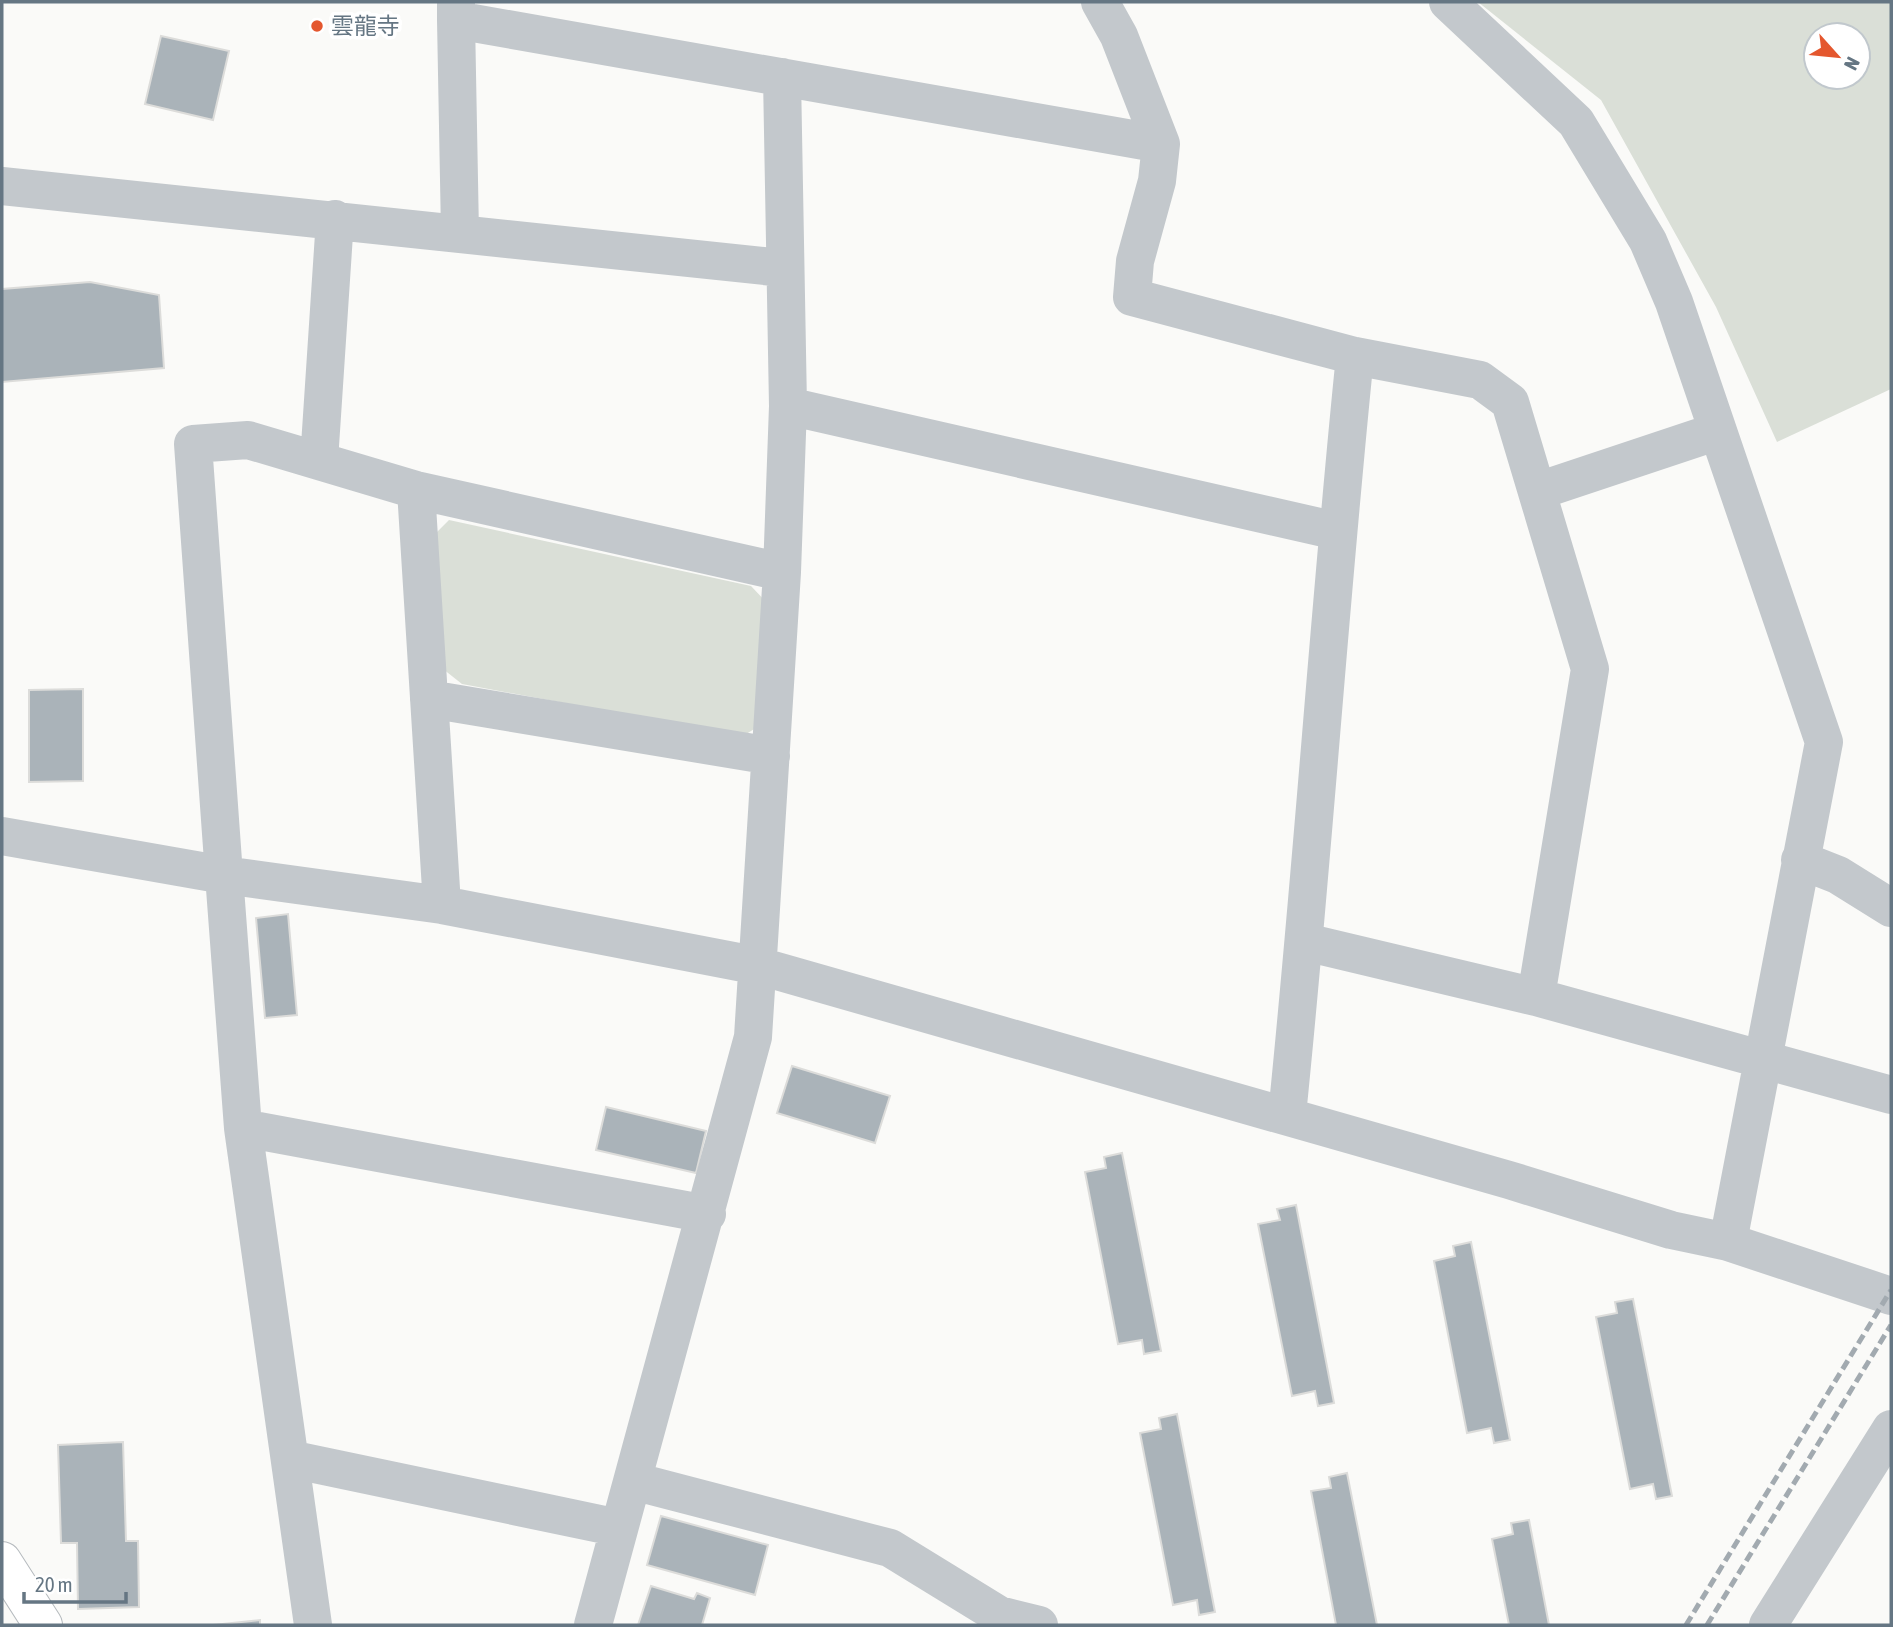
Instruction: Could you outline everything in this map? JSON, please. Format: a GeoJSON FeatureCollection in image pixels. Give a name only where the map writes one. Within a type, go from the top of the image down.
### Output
{"type":"FeatureCollection","features":[{"type":"Feature","properties":{"kind":"main road"},"geometry":{"type":"LineString","coordinates":[[2,1561],[35,1620]]}},
{"type":"Feature","properties":{"kind":"street"},"geometry":{"type":"LineString","coordinates":[[1100,2],[1119,36],[1161,144],[1157,181],[1135,261],[1132,297],[1355,356],[1480,380],[1510,402],[1590,669],[1536,998]]}},
{"type":"Feature","properties":{"kind":"street"},"geometry":{"type":"LineString","coordinates":[[1448,2],[1576,122],[1648,242],[1674,302],[1824,742],[1728,1242]]}},
{"type":"Feature","properties":{"kind":"street"},"geometry":{"type":"LineString","coordinates":[[460,233],[456,11],[782,77],[1161,144]]}},
{"type":"Feature","properties":{"kind":"street"},"geometry":{"type":"LineString","coordinates":[[593,1625],[753,1037],[782,572],[788,406],[783,268],[782,77]]}},
{"type":"Feature","properties":{"kind":"street"},"geometry":{"type":"LineString","coordinates":[[2,186],[783,268]]}},
{"type":"Feature","properties":{"kind":"street"},"geometry":{"type":"LineString","coordinates":[[319,461],[335,219]]}},
{"type":"Feature","properties":{"kind":"street"},"geometry":{"type":"LineString","coordinates":[[1287,1115],[1305,942],[1337,531],[1355,356]]}},
{"type":"Feature","properties":{"kind":"street"},"geometry":{"type":"LineString","coordinates":[[788,406],[1337,531]]}},
{"type":"Feature","properties":{"kind":"street"},"geometry":{"type":"LineString","coordinates":[[1538,491],[1718,431]]}},
{"type":"Feature","properties":{"kind":"street"},"geometry":{"type":"LineString","coordinates":[[313,1625],[243,1128],[193,444],[247,440],[416,490],[782,572]]}},
{"type":"Feature","properties":{"kind":"street"},"geometry":{"type":"LineString","coordinates":[[416,490],[442,905]]}},
{"type":"Feature","properties":{"kind":"street"},"geometry":{"type":"LineString","coordinates":[[429,699],[771,756]]}},
{"type":"Feature","properties":{"kind":"street"},"geometry":{"type":"LineString","coordinates":[[2,836],[224,875],[442,905],[759,966],[1287,1115],[1671,1230],[1728,1242],[1891,1296]]}},
{"type":"Feature","properties":{"kind":"street"},"geometry":{"type":"LineString","coordinates":[[1800,860],[1838,875],[1891,908]]}},
{"type":"Feature","properties":{"kind":"street"},"geometry":{"type":"LineString","coordinates":[[1305,942],[1536,998],[1891,1095]]}},
{"type":"Feature","properties":{"kind":"street"},"geometry":{"type":"LineString","coordinates":[[243,1128],[707,1214]]}},
{"type":"Feature","properties":{"kind":"street"},"geometry":{"type":"LineString","coordinates":[[1768,1625],[1891,1429]]}},
{"type":"Feature","properties":{"kind":"street"},"geometry":{"type":"LineString","coordinates":[[290,1459],[619,1528]]}},
{"type":"Feature","properties":{"kind":"street"},"geometry":{"type":"LineString","coordinates":[[633,1481],[890,1548],[998,1620],[1039,1625]]}},
{"type":"Feature","properties":{"kind":"shaded area"},"geometry":{"type":"Polygon","coordinates":[[[1478,2],[1891,2],[1891,389],[1777,442],[1716,307],[1601,100],[1478,2]]]}},
{"type":"Feature","properties":{"kind":"shaded area"},"geometry":{"type":"Polygon","coordinates":[[[449,520],[751,586],[769,605],[759,726],[743,736],[462,684],[443,669],[434,535],[449,520]]]}},
{"type":"Feature","properties":{"kind":"building"},"geometry":{"type":"Polygon","coordinates":[[[161,36],[229,51],[213,120],[145,104],[161,36]]]}},
{"type":"Feature","properties":{"kind":"building"},"geometry":{"type":"Polygon","coordinates":[[[90,282],[159,295],[164,368],[2,382],[2,289],[90,282]]]}},
{"type":"Feature","properties":{"kind":"building"},"geometry":{"type":"Polygon","coordinates":[[[83,689],[83,781],[29,782],[29,690],[83,689]]]}},
{"type":"Feature","properties":{"kind":"building"},"geometry":{"type":"Polygon","coordinates":[[[288,914],[297,1015],[265,1018],[256,918],[288,914]]]}},
{"type":"Feature","properties":{"kind":"building"},"geometry":{"type":"Polygon","coordinates":[[[792,1066],[890,1096],[875,1143],[777,1113],[792,1066]]]}},
{"type":"Feature","properties":{"kind":"building"},"geometry":{"type":"Polygon","coordinates":[[[606,1107],[706,1131],[696,1173],[596,1150],[606,1107]]]}},
{"type":"Feature","properties":{"kind":"building"},"geometry":{"type":"Polygon","coordinates":[[[1122,1153],[1161,1351],[1144,1354],[1142,1340],[1118,1344],[1085,1172],[1106,1168],[1104,1157],[1122,1153]]]}},
{"type":"Feature","properties":{"kind":"building"},"geometry":{"type":"Polygon","coordinates":[[[1296,1205],[1334,1403],[1318,1406],[1315,1391],[1292,1396],[1258,1224],[1280,1220],[1277,1209],[1296,1205]]]}},
{"type":"Feature","properties":{"kind":"building"},"geometry":{"type":"Polygon","coordinates":[[[1471,1242],[1510,1440],[1494,1443],[1491,1428],[1467,1433],[1434,1261],[1455,1256],[1453,1246],[1471,1242]]]}},
{"type":"Feature","properties":{"kind":"building"},"geometry":{"type":"Polygon","coordinates":[[[1633,1299],[1672,1496],[1656,1499],[1653,1484],[1630,1489],[1596,1317],[1617,1313],[1615,1302],[1633,1299]]]}},
{"type":"Feature","properties":{"kind":"building"},"geometry":{"type":"Polygon","coordinates":[[[1177,1414],[1215,1612],[1199,1615],[1197,1600],[1173,1605],[1140,1433],[1161,1429],[1159,1418],[1177,1414]]]}},
{"type":"Feature","properties":{"kind":"building"},"geometry":{"type":"Polygon","coordinates":[[[123,1442],[126,1541],[138,1541],[139,1607],[78,1609],[77,1543],[61,1543],[58,1445],[123,1442]]]}},
{"type":"Feature","properties":{"kind":"building"},"geometry":{"type":"Polygon","coordinates":[[[1347,1473],[1377,1625],[1336,1625],[1311,1491],[1331,1488],[1329,1477],[1347,1473]]]}},
{"type":"Feature","properties":{"kind":"building"},"geometry":{"type":"Polygon","coordinates":[[[661,1516],[768,1545],[755,1595],[647,1565],[661,1516]]]}},
{"type":"Feature","properties":{"kind":"building"},"geometry":{"type":"Polygon","coordinates":[[[1529,1520],[1549,1625],[1509,1625],[1492,1539],[1513,1534],[1511,1523],[1529,1520]]]}},
{"type":"Feature","properties":{"kind":"building"},"geometry":{"type":"Polygon","coordinates":[[[651,1586],[694,1599],[697,1593],[710,1598],[702,1625],[638,1625],[651,1586]]]}},
{"type":"Feature","properties":{"kind":"building"},"geometry":{"type":"Polygon","coordinates":[[[260,1620],[260,1625],[213,1625],[260,1620]]]}},
{"type":"Feature","properties":{"kind":"railway"},"geometry":{"type":"LineString","coordinates":[[1686,1625],[1891,1290]]}},
{"type":"Feature","properties":{"kind":"railway"},"geometry":{"type":"LineString","coordinates":[[1707,1625],[1891,1325]]}},
{"type":"Feature","properties":{"kind":"place","name":"雲龍寺"},"geometry":{"type":"Point","coordinates":[317,26]}}]}
